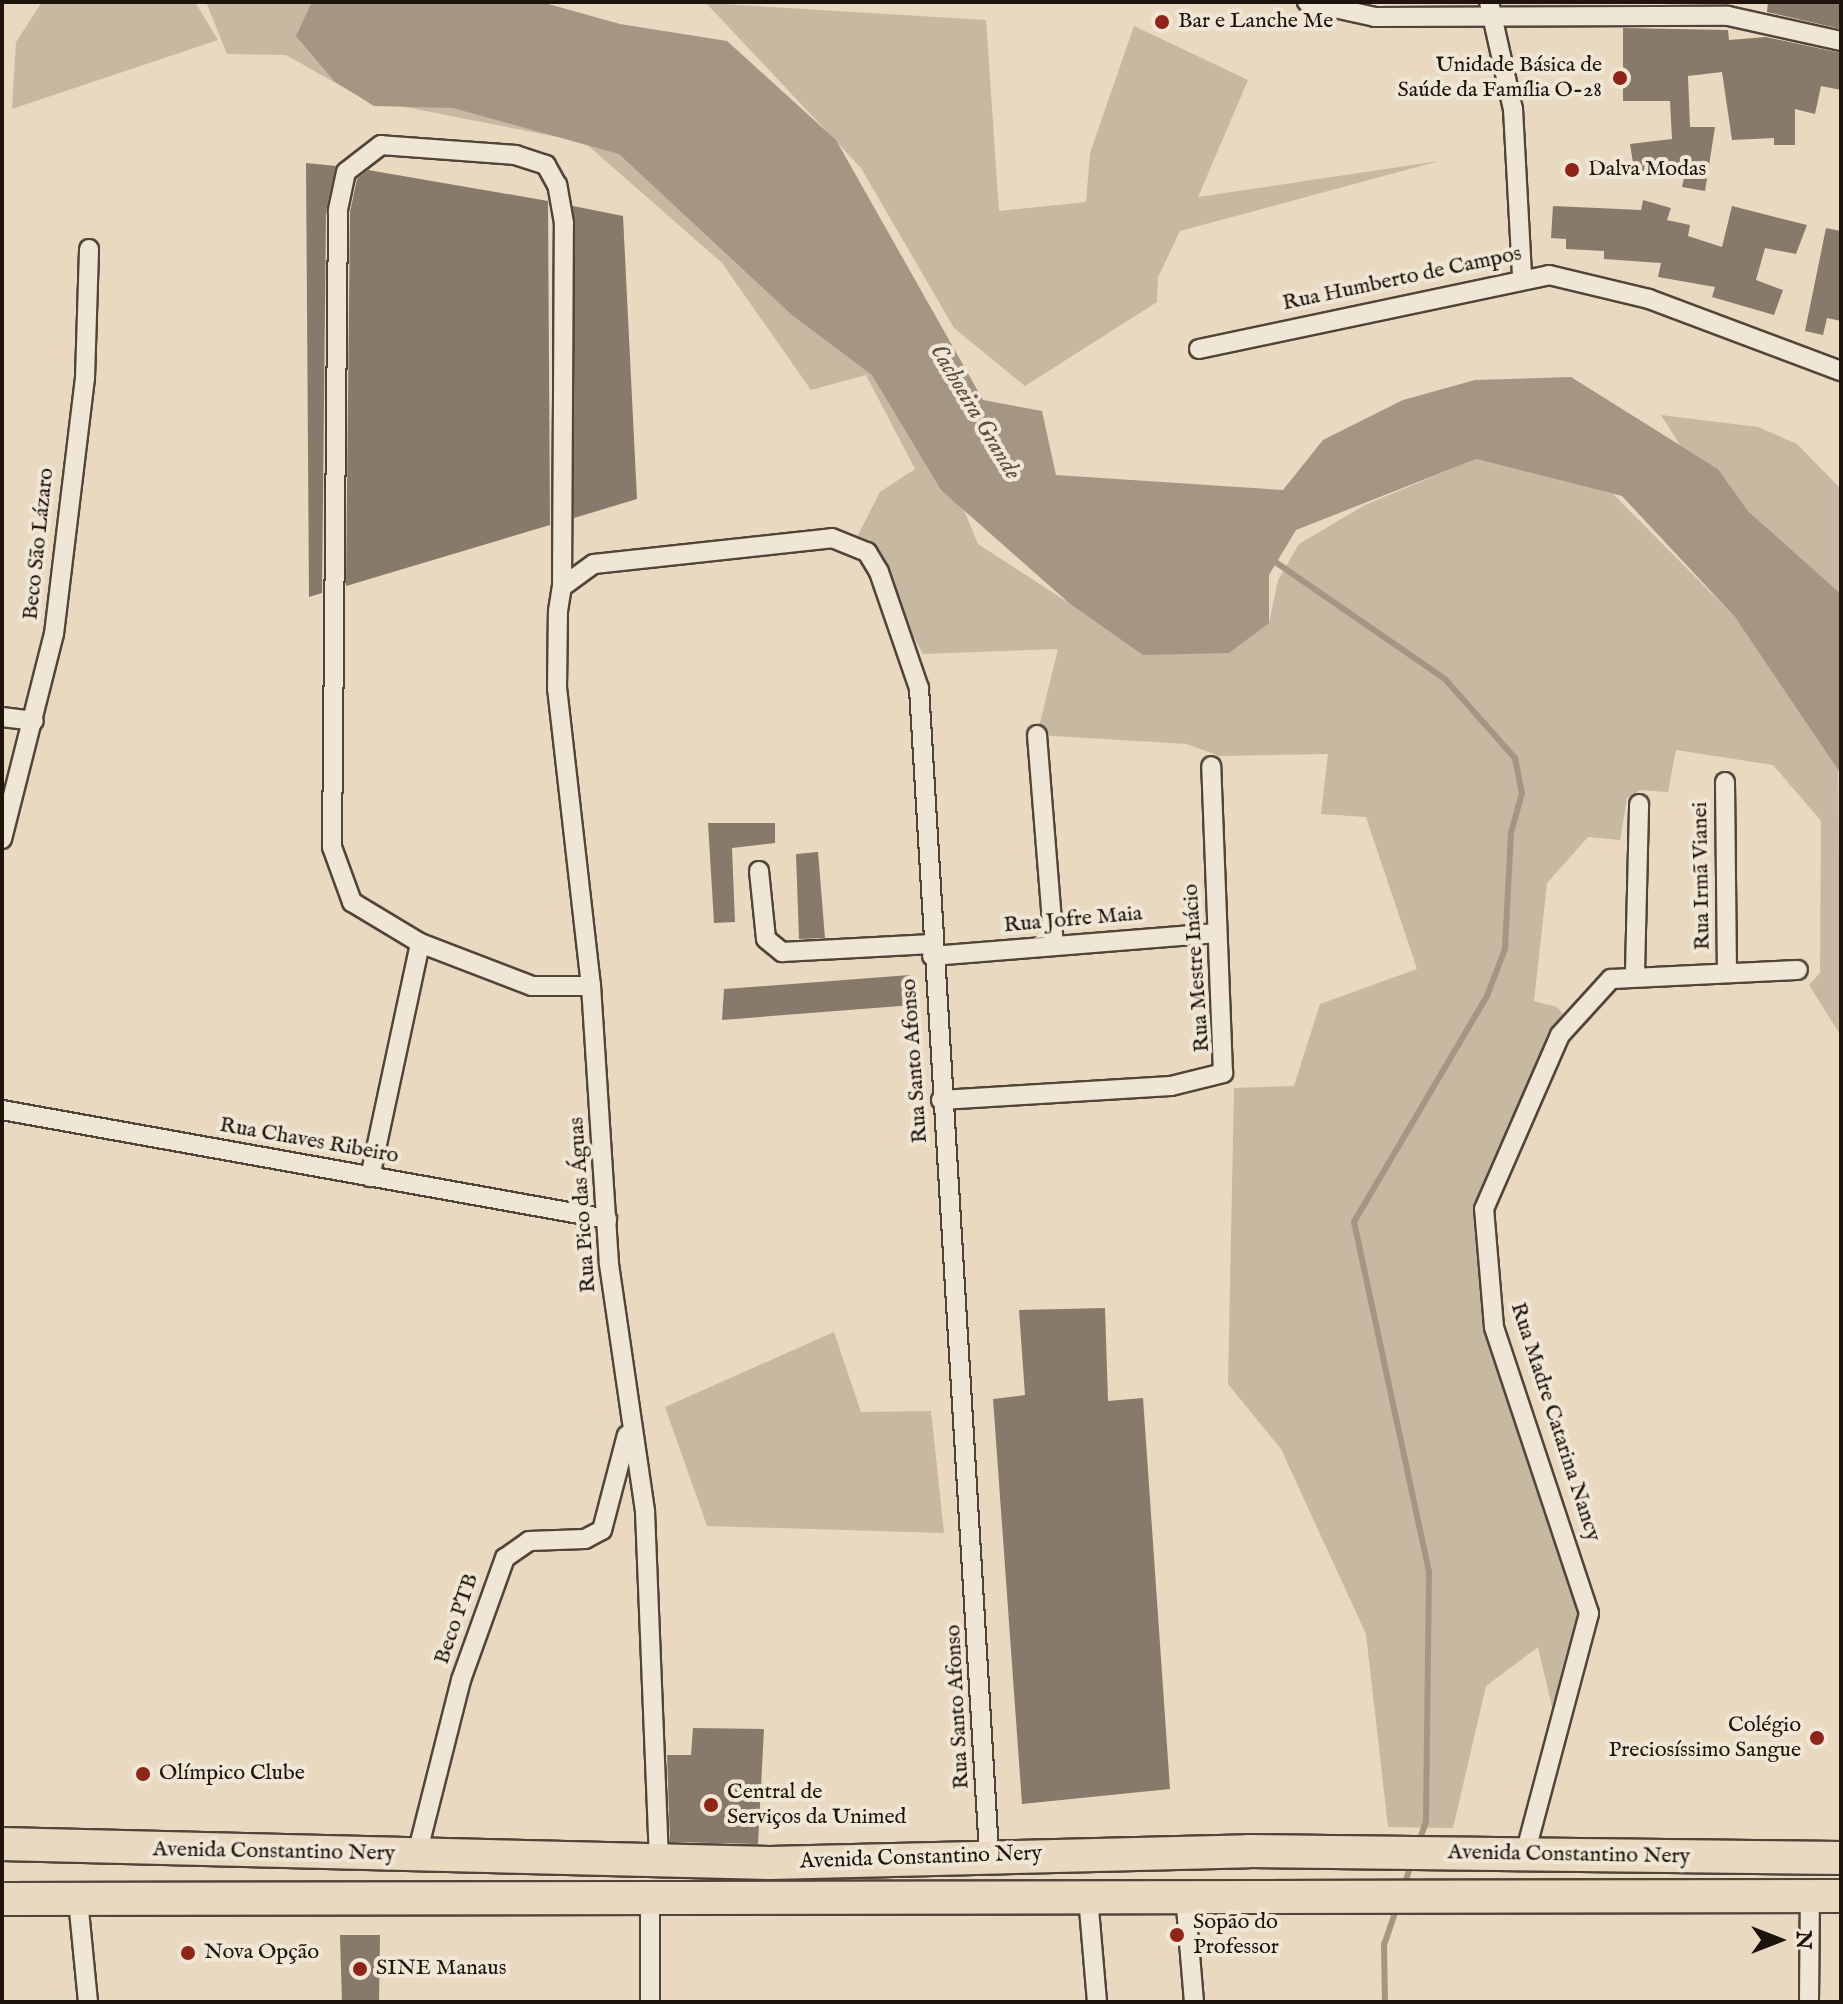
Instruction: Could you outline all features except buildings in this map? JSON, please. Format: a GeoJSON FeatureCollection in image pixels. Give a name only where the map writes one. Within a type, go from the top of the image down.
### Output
{"type":"FeatureCollection","features":[{"type":"Feature","properties":{"kind":"highway","name":"Avenida Constantino Nery"},"geometry":{"type":"LineString","coordinates":[[2,1844],[659,1860],[989,1854],[1415,1853],[1841,1858]]}},
{"type":"Feature","properties":{"kind":"highway","name":"Avenida Constantino Nery"},"geometry":{"type":"LineString","coordinates":[[2,1899],[1825,1896]]}},
{"type":"Feature","properties":{"kind":"street"},"geometry":{"type":"LineString","coordinates":[[1307,2],[1375,17],[1491,11],[1733,9],[1841,41]]}},
{"type":"Feature","properties":{"kind":"street"},"geometry":{"type":"LineString","coordinates":[[1491,11],[1513,109],[1522,276]]}},
{"type":"Feature","properties":{"kind":"street","name":"Rua Pico das Águas"},"geometry":{"type":"LineString","coordinates":[[591,986],[532,986],[420,943],[375,919],[352,902],[332,847],[338,211],[346,172],[381,145],[516,155],[546,165],[557,185],[564,223],[562,587],[557,689],[591,986],[607,1219],[628,1429],[649,1554],[659,1860]]}},
{"type":"Feature","properties":{"kind":"street","name":"Beco São Lázaro"},"geometry":{"type":"LineString","coordinates":[[2,839],[54,634],[85,378],[89,249]]}},
{"type":"Feature","properties":{"kind":"street","name":"Rua Humberto de Campos"},"geometry":{"type":"LineString","coordinates":[[1199,349],[1522,276],[1575,279],[1649,299],[1841,371]]}},
{"type":"Feature","properties":{"kind":"street","name":"Rua Santo Afonso"},"geometry":{"type":"LineString","coordinates":[[562,587],[594,564],[832,538],[867,552],[897,610],[919,688],[941,1100],[989,1854]]}},
{"type":"Feature","properties":{"kind":"street"},"geometry":{"type":"LineString","coordinates":[[2,717],[34,721]]}},
{"type":"Feature","properties":{"kind":"street"},"geometry":{"type":"LineString","coordinates":[[1037,735],[1054,945]]}},
{"type":"Feature","properties":{"kind":"street","name":"Rua Mestre Inácio"},"geometry":{"type":"LineString","coordinates":[[941,1100],[1212,1080],[1227,1063],[1217,933],[1211,766]]}},
{"type":"Feature","properties":{"kind":"street","name":"Rua Irmã Vianei"},"geometry":{"type":"LineString","coordinates":[[1725,782],[1727,969]]}},
{"type":"Feature","properties":{"kind":"street"},"geometry":{"type":"LineString","coordinates":[[1635,972],[1639,804]]}},
{"type":"Feature","properties":{"kind":"street","name":"Rua Jofre Maia"},"geometry":{"type":"LineString","coordinates":[[759,871],[766,939],[782,952],[1054,945],[1217,933]]}},
{"type":"Feature","properties":{"kind":"street"},"geometry":{"type":"LineString","coordinates":[[370,1177],[420,943]]}},
{"type":"Feature","properties":{"kind":"street","name":"Rua Madre Catarina Nancy"},"geometry":{"type":"LineString","coordinates":[[1525,1854],[1589,1613],[1494,1327],[1484,1209],[1560,1035],[1601,986],[1635,972],[1798,970]]}},
{"type":"Feature","properties":{"kind":"street","name":"Rua Chaves Ribeiro"},"geometry":{"type":"LineString","coordinates":[[2,1110],[607,1219]]}},
{"type":"Feature","properties":{"kind":"street","name":"Beco PTB"},"geometry":{"type":"LineString","coordinates":[[417,1854],[461,1680],[505,1558],[529,1541],[585,1539],[602,1530],[628,1429]]}},
{"type":"Feature","properties":{"kind":"street"},"geometry":{"type":"LineString","coordinates":[[1185,1895],[1194,2002]]}},
{"type":"Feature","properties":{"kind":"street"},"geometry":{"type":"LineString","coordinates":[[1809,2002],[1825,1896]]}},
{"type":"Feature","properties":{"kind":"street"},"geometry":{"type":"LineString","coordinates":[[1088,1897],[1097,2002]]}},
{"type":"Feature","properties":{"kind":"street"},"geometry":{"type":"LineString","coordinates":[[650,1898],[650,2002]]}},
{"type":"Feature","properties":{"kind":"street"},"geometry":{"type":"LineString","coordinates":[[78,1900],[88,2002]]}},
{"type":"Feature","properties":{"kind":"shaded area"},"geometry":{"type":"Polygon","coordinates":[[[42,2],[195,2],[218,40],[12,109],[16,42],[42,2]]]}},
{"type":"Feature","properties":{"kind":"shaded area"},"geometry":{"type":"Polygon","coordinates":[[[206,2],[357,2],[608,64],[906,370],[978,544],[1069,603],[1269,623],[1278,580],[1299,544],[1365,505],[1475,459],[1613,494],[1735,617],[1838,761],[1841,1036],[1809,985],[1820,973],[1821,821],[1773,765],[1676,750],[1668,792],[1640,790],[1627,798],[1620,840],[1588,837],[1547,883],[1534,1001],[1557,1007],[1570,1022],[1483,1235],[1494,1327],[1589,1613],[1559,1737],[1538,1647],[1486,1686],[1453,1828],[1388,1827],[1366,1634],[1281,1449],[1228,1384],[1234,1088],[1294,1086],[1320,1004],[1417,969],[1366,817],[1321,814],[1328,754],[1219,756],[1187,744],[1037,735],[1058,649],[923,654],[858,535],[880,492],[915,469],[866,375],[811,390],[722,263],[584,142],[364,99],[286,55],[227,54],[206,2]]]}},
{"type":"Feature","properties":{"kind":"shaded area"},"geometry":{"type":"Polygon","coordinates":[[[706,3],[986,20],[999,211],[1086,202],[1090,153],[1134,26],[1248,80],[1198,197],[1439,161],[1180,231],[1158,277],[1157,302],[1025,386],[954,328],[861,168],[706,3]]]}},
{"type":"Feature","properties":{"kind":"shaded area"},"geometry":{"type":"Polygon","coordinates":[[[1661,415],[1758,427],[1797,444],[1841,489],[1841,594],[1748,511],[1718,469],[1680,445],[1661,415]]]}},
{"type":"Feature","properties":{"kind":"shaded area"},"geometry":{"type":"Polygon","coordinates":[[[834,1332],[861,1412],[931,1411],[944,1533],[707,1526],[665,1407],[834,1332]]]}},
{"type":"Feature","properties":{"kind":"water","name":"Cachoeira Grande"},"geometry":{"type":"Polygon","coordinates":[[[312,2],[541,2],[620,24],[727,41],[836,140],[983,400],[1042,411],[1056,475],[1283,490],[1323,440],[1403,400],[1475,380],[1571,377],[1718,469],[1748,511],[1841,594],[1841,774],[1735,617],[1622,496],[1476,459],[1296,530],[1269,575],[1269,623],[1229,653],[1143,655],[1069,603],[941,490],[872,375],[792,315],[619,154],[453,108],[374,106],[334,81],[296,36],[312,2]]]}},
{"type":"Feature","properties":{"kind":"waterway"},"geometry":{"type":"LineString","coordinates":[[1271,559],[1445,679],[1515,758],[1522,793],[1511,833],[1505,949],[1487,996],[1354,1222],[1429,1572],[1426,1822],[1418,1844]]}},
{"type":"Feature","properties":{"kind":"waterway"},"geometry":{"type":"LineString","coordinates":[[1404,1886],[1412,1862]]}},
{"type":"Feature","properties":{"kind":"waterway"},"geometry":{"type":"LineString","coordinates":[[1385,2002],[1384,1945],[1397,1908]]}},
{"type":"Feature","properties":{"kind":"place","name":"Bar e Lanche Me"},"geometry":{"type":"Point","coordinates":[1162,22]}},
{"type":"Feature","properties":{"kind":"place","name":"Unidade Básica de Saúde da Família O-28"},"geometry":{"type":"Point","coordinates":[1620,78]}},
{"type":"Feature","properties":{"kind":"place","name":"Dalva Modas"},"geometry":{"type":"Point","coordinates":[1572,170]}},
{"type":"Feature","properties":{"kind":"place","name":"Colégio Preciosíssimo Sangue"},"geometry":{"type":"Point","coordinates":[1817,1738]}},
{"type":"Feature","properties":{"kind":"place","name":"Olímpico Clube"},"geometry":{"type":"Point","coordinates":[143,1774]}},
{"type":"Feature","properties":{"kind":"place","name":"Central de Serviços da Unimed"},"geometry":{"type":"Point","coordinates":[711,1805]}},
{"type":"Feature","properties":{"kind":"place","name":"Sopão do Professor"},"geometry":{"type":"Point","coordinates":[1177,1935]}},
{"type":"Feature","properties":{"kind":"place","name":"Nova Opção"},"geometry":{"type":"Point","coordinates":[188,1953]}},
{"type":"Feature","properties":{"kind":"place","name":"SINE Manaus"},"geometry":{"type":"Point","coordinates":[360,1969]}}]}
